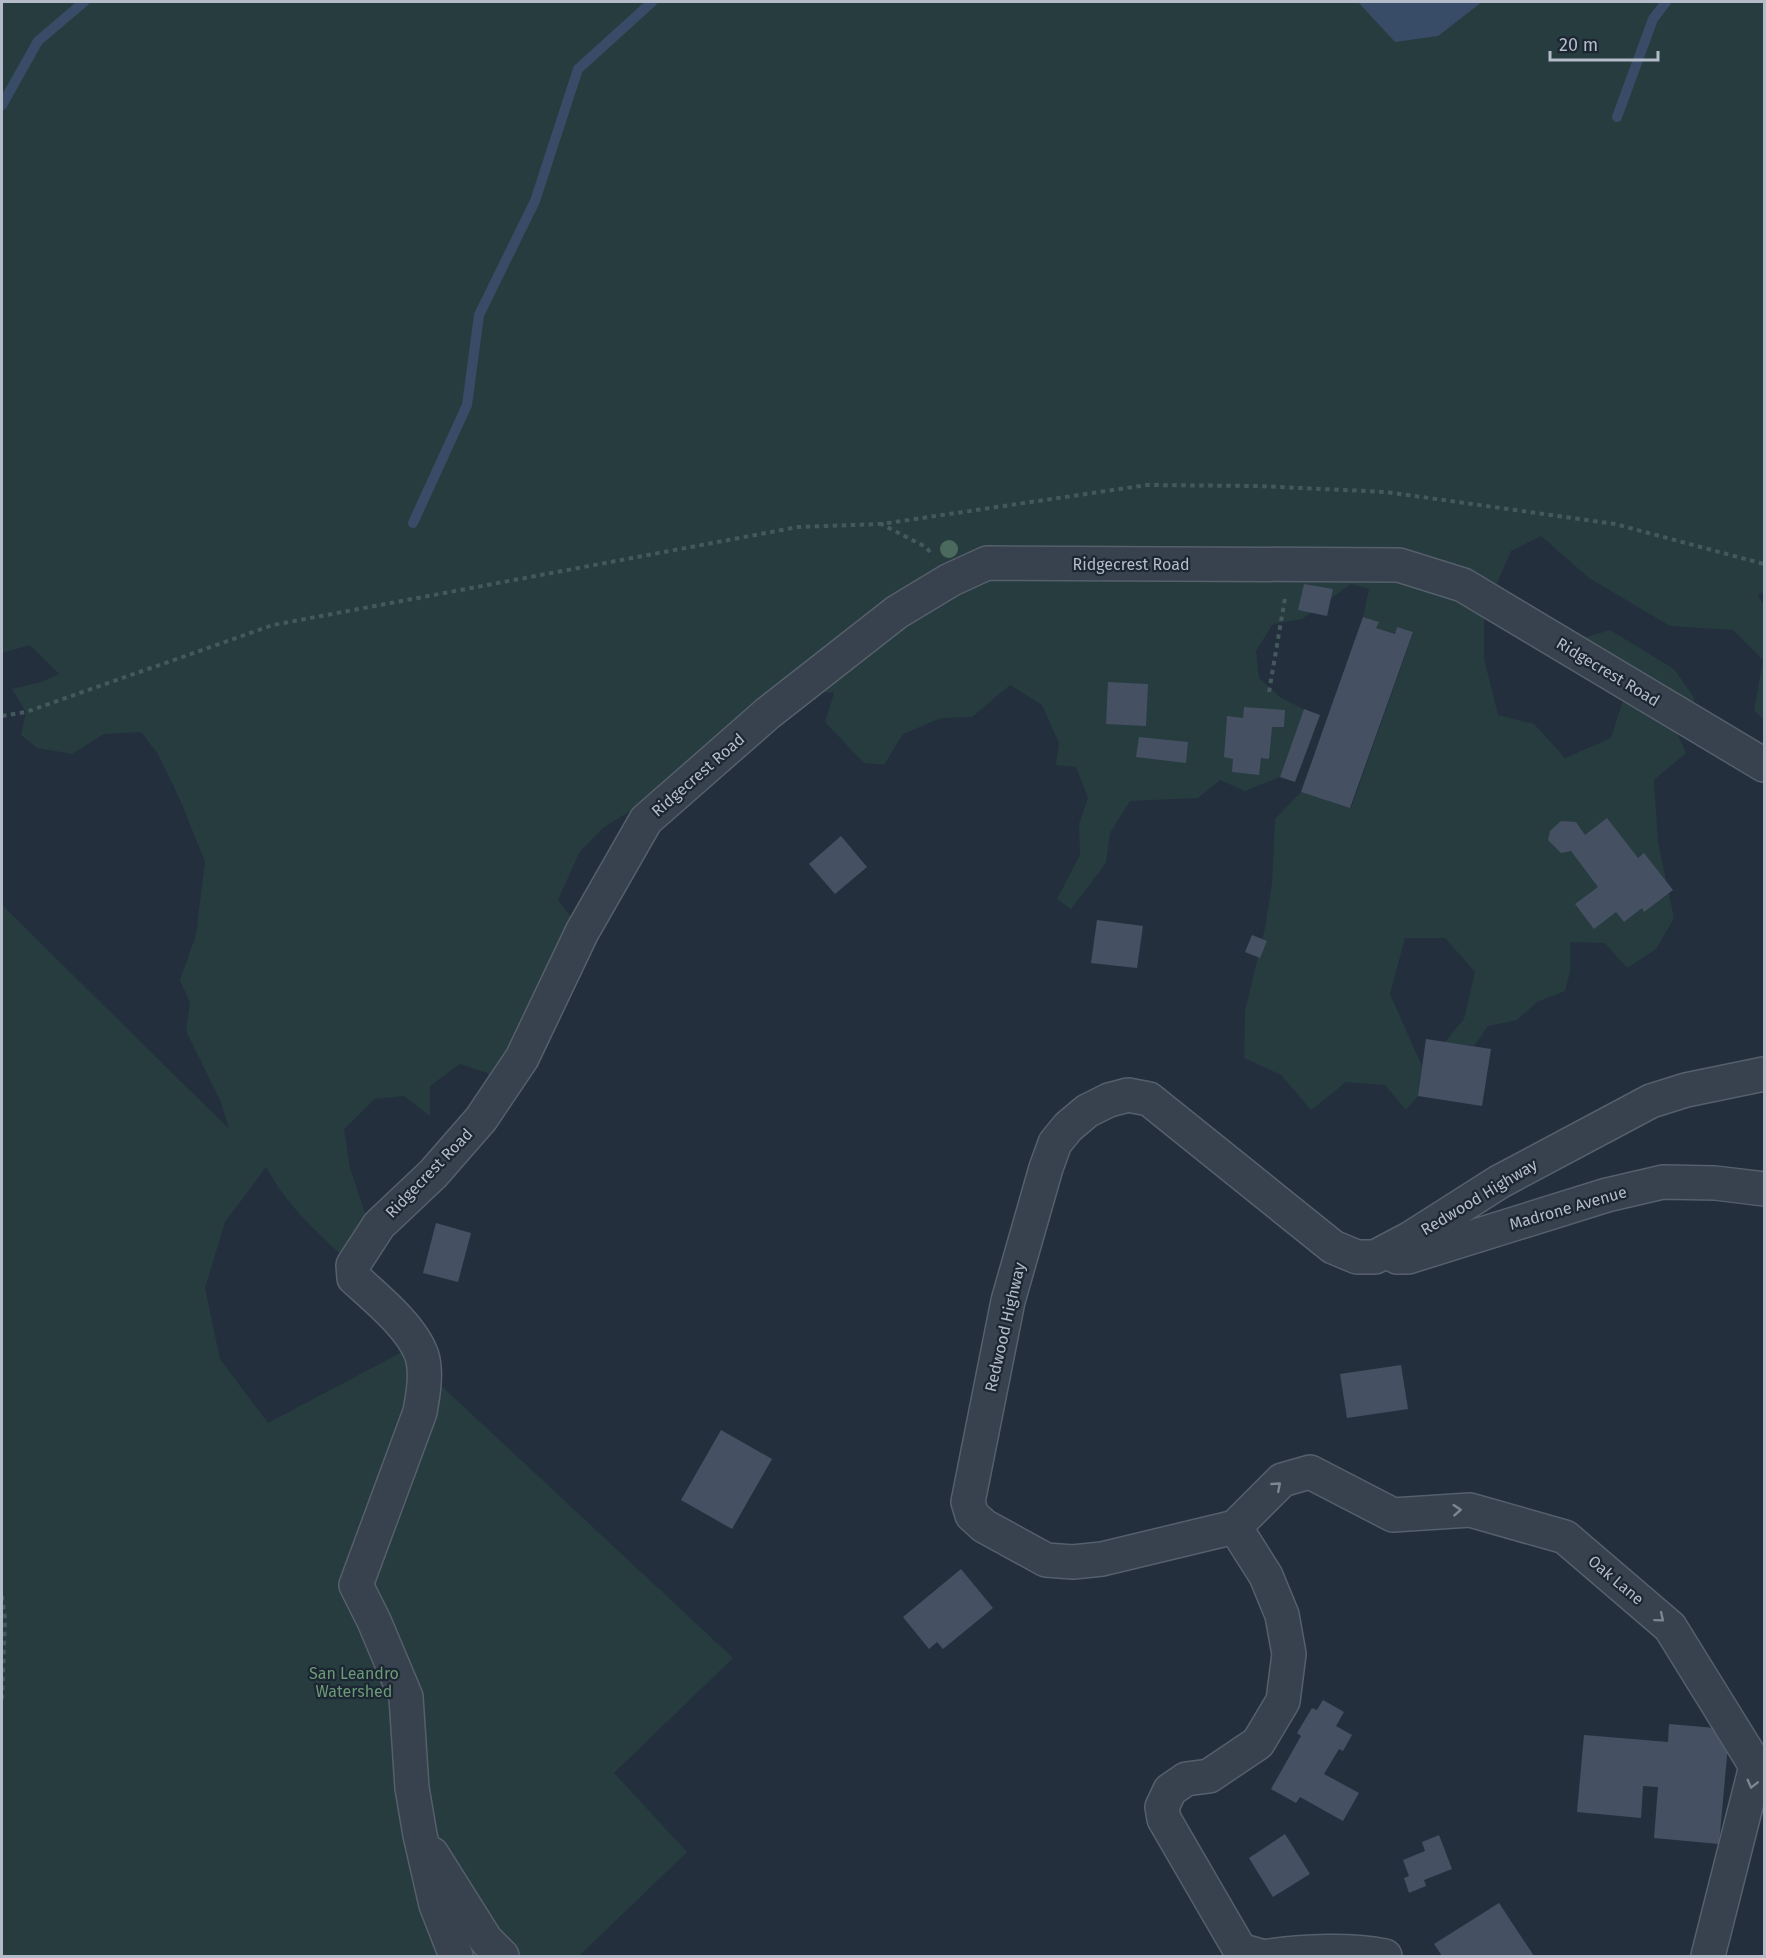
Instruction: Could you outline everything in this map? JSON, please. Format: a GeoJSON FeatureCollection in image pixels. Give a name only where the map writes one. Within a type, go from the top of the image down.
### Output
{"type":"FeatureCollection","features":[{"type":"Feature","properties":{"kind":"street","name":"Ridgecrest Road"},"geometry":{"type":"LineString","coordinates":[[456,1956],[436,1905],[420,1835],[412,1788],[406,1696],[356,1585],[420,1412],[424,1384],[422,1356],[408,1332],[391,1311],[354,1278],[353,1264],[379,1225],[433,1174],[481,1119],[522,1058],[582,932],[646,820],[768,713],[897,612],[950,579],[987,563],[1399,566],[1463,585],[1764,765]]}},
{"type":"Feature","properties":{"kind":"street","name":"Redwood Highway"},"geometry":{"type":"LineString","coordinates":[[1235,1527],[1102,1559],[1073,1562],[1046,1560],[1001,1537],[972,1515],[968,1502],[1008,1300],[1046,1168],[1055,1143],[1068,1127],[1087,1111],[1109,1100],[1128,1095],[1149,1099],[1333,1247],[1357,1257],[1375,1257],[1411,1238],[1499,1182],[1651,1101],[1686,1090],[1764,1074]]}},
{"type":"Feature","properties":{"kind":"street","name":"Madrone Avenue"},"geometry":{"type":"LineString","coordinates":[[1375,1257],[1408,1257],[1607,1195],[1663,1182],[1715,1183],[1764,1189]]}},
{"type":"Feature","properties":{"kind":"street","name":"Oak Lane"},"geometry":{"type":"LineString","coordinates":[[1235,1527],[1281,1480],[1310,1472],[1393,1515],[1470,1510],[1565,1537],[1670,1627],[1756,1766],[1708,1956]]}},
{"type":"Feature","properties":{"kind":"street"},"geometry":{"type":"LineString","coordinates":[[1235,1527],[1266,1576],[1282,1615],[1289,1654],[1283,1701],[1258,1743],[1209,1776],[1186,1779],[1170,1790],[1162,1807],[1164,1819],[1240,1950],[1262,1956]]}},
{"type":"Feature","properties":{"kind":"street","name":"Ridgecrest Road"},"geometry":{"type":"LineString","coordinates":[[420,1835],[486,1940],[502,1956]]}},
{"type":"Feature","properties":{"kind":"street"},"geometry":{"type":"LineString","coordinates":[[1269,1956],[1289,1953],[1367,1952],[1385,1956]]}},
{"type":"Feature","properties":{"kind":"path"},"geometry":{"type":"LineString","coordinates":[[2,716],[26,712],[273,625],[798,527],[881,524],[1146,485],[1258,486],[1386,492],[1604,522],[1764,564]]}},
{"type":"Feature","properties":{"kind":"path"},"geometry":{"type":"LineString","coordinates":[[881,524],[926,547],[950,579]]}},
{"type":"Feature","properties":{"kind":"path"},"geometry":{"type":"LineString","coordinates":[[1269,692],[1291,565]]}},
{"type":"Feature","properties":{"kind":"path"},"geometry":{"type":"LineString","coordinates":[[2,1596],[5,1618],[2,1703]]}},
{"type":"Feature","properties":{"kind":"green space","name":"San Leandro Watershed"},"geometry":{"type":"Polygon","coordinates":[[[2,2],[1764,2],[1764,592],[1758,595],[1764,606],[1764,719],[1754,711],[1763,660],[1733,630],[1670,626],[1589,578],[1541,536],[1511,551],[1484,613],[1484,659],[1498,715],[1534,724],[1565,758],[1611,738],[1624,697],[1580,639],[1610,630],[1674,669],[1695,699],[1676,731],[1686,753],[1654,780],[1658,842],[1674,918],[1656,949],[1627,968],[1605,943],[1570,942],[1570,972],[1565,991],[1537,1002],[1517,1020],[1488,1026],[1474,1046],[1445,1042],[1464,1019],[1475,972],[1445,938],[1405,938],[1390,994],[1422,1066],[1418,1096],[1406,1110],[1385,1085],[1346,1082],[1311,1110],[1281,1075],[1244,1058],[1245,1011],[1265,928],[1272,883],[1275,819],[1301,792],[1351,808],[1413,633],[1397,627],[1395,634],[1376,628],[1378,622],[1363,617],[1369,589],[1351,584],[1302,619],[1273,624],[1256,651],[1259,678],[1281,698],[1304,709],[1280,777],[1245,791],[1220,780],[1198,798],[1130,801],[1110,833],[1106,863],[1071,909],[1057,899],[1080,855],[1079,824],[1088,798],[1076,767],[1056,765],[1059,743],[1042,705],[1010,685],[972,717],[941,718],[903,734],[884,765],[864,763],[825,722],[834,693],[799,689],[667,788],[603,828],[579,853],[558,900],[582,932],[494,1101],[488,1073],[460,1064],[430,1086],[430,1116],[404,1096],[375,1099],[344,1129],[350,1168],[366,1216],[351,1238],[360,1254],[353,1265],[294,1208],[266,1167],[225,1222],[205,1288],[220,1359],[268,1423],[404,1351],[733,1658],[614,1773],[687,1852],[579,1956],[2,1956],[2,905],[229,1129],[221,1102],[186,1031],[190,1003],[180,980],[196,935],[205,862],[181,802],[158,754],[141,732],[104,734],[72,754],[37,748],[21,735],[26,712],[12,689],[41,682],[59,674],[30,645],[2,653],[2,2]]]}},
{"type":"Feature","properties":{"kind":"water"},"geometry":{"type":"Polygon","coordinates":[[[1358,2],[1482,2],[1438,36],[1395,42],[1358,2]]]}},
{"type":"Feature","properties":{"kind":"building"},"geometry":{"type":"Polygon","coordinates":[[[1304,584],[1333,589],[1327,616],[1298,610],[1304,584]]]}},
{"type":"Feature","properties":{"kind":"building"},"geometry":{"type":"Polygon","coordinates":[[[1363,617],[1379,622],[1376,628],[1395,634],[1397,627],[1413,632],[1350,808],[1301,792],[1363,617]]]}},
{"type":"Feature","properties":{"kind":"building"},"geometry":{"type":"Polygon","coordinates":[[[1108,682],[1148,684],[1146,726],[1106,724],[1108,682]]]}},
{"type":"Feature","properties":{"kind":"building"},"geometry":{"type":"Polygon","coordinates":[[[1244,707],[1285,710],[1284,727],[1272,727],[1269,759],[1261,758],[1259,775],[1232,772],[1233,759],[1224,757],[1227,716],[1243,718],[1244,707]]]}},
{"type":"Feature","properties":{"kind":"building"},"geometry":{"type":"Polygon","coordinates":[[[1304,709],[1320,715],[1295,782],[1280,777],[1304,709]]]}},
{"type":"Feature","properties":{"kind":"building"},"geometry":{"type":"Polygon","coordinates":[[[1139,737],[1188,742],[1186,763],[1136,757],[1139,737]]]}},
{"type":"Feature","properties":{"kind":"building"},"geometry":{"type":"Polygon","coordinates":[[[1607,818],[1638,858],[1644,853],[1673,890],[1644,912],[1642,908],[1624,922],[1616,912],[1594,929],[1575,904],[1598,887],[1571,851],[1561,853],[1548,840],[1550,831],[1561,821],[1576,822],[1585,835],[1607,818]]]}},
{"type":"Feature","properties":{"kind":"building"},"geometry":{"type":"Polygon","coordinates":[[[841,836],[867,867],[835,894],[809,864],[841,836]]]}},
{"type":"Feature","properties":{"kind":"building"},"geometry":{"type":"Polygon","coordinates":[[[1097,920],[1143,926],[1137,968],[1091,963],[1097,920]]]}},
{"type":"Feature","properties":{"kind":"building"},"geometry":{"type":"Polygon","coordinates":[[[1252,935],[1267,941],[1260,958],[1245,952],[1252,935]]]}},
{"type":"Feature","properties":{"kind":"building"},"geometry":{"type":"Polygon","coordinates":[[[1426,1039],[1491,1049],[1482,1106],[1418,1096],[1426,1039]]]}},
{"type":"Feature","properties":{"kind":"building"},"geometry":{"type":"Polygon","coordinates":[[[436,1223],[471,1233],[458,1282],[423,1273],[436,1223]]]}},
{"type":"Feature","properties":{"kind":"building"},"geometry":{"type":"Polygon","coordinates":[[[1401,1365],[1408,1409],[1347,1418],[1340,1374],[1401,1365]]]}},
{"type":"Feature","properties":{"kind":"building"},"geometry":{"type":"Polygon","coordinates":[[[721,1430],[772,1459],[732,1529],[681,1500],[721,1430]]]}},
{"type":"Feature","properties":{"kind":"building"},"geometry":{"type":"Polygon","coordinates":[[[961,1569],[993,1608],[943,1649],[937,1642],[929,1649],[903,1617],[961,1569]]]}},
{"type":"Feature","properties":{"kind":"building"},"geometry":{"type":"Polygon","coordinates":[[[1323,1700],[1344,1712],[1336,1726],[1352,1735],[1343,1751],[1339,1749],[1324,1774],[1359,1793],[1343,1821],[1300,1797],[1296,1803],[1271,1789],[1301,1736],[1297,1733],[1312,1708],[1317,1710],[1323,1700]]]}},
{"type":"Feature","properties":{"kind":"building"},"geometry":{"type":"Polygon","coordinates":[[[1669,1724],[1715,1728],[1728,1745],[1719,1844],[1654,1838],[1658,1787],[1643,1786],[1641,1818],[1577,1812],[1584,1735],[1668,1742],[1669,1724]]]}},
{"type":"Feature","properties":{"kind":"building"},"geometry":{"type":"Polygon","coordinates":[[[1285,1834],[1310,1874],[1273,1897],[1249,1858],[1285,1834]]]}},
{"type":"Feature","properties":{"kind":"building"},"geometry":{"type":"Polygon","coordinates":[[[1439,1835],[1452,1869],[1424,1880],[1426,1886],[1409,1893],[1404,1878],[1409,1876],[1403,1860],[1425,1851],[1422,1842],[1439,1835]]]}},
{"type":"Feature","properties":{"kind":"building"},"geometry":{"type":"Polygon","coordinates":[[[1499,1903],[1534,1956],[1442,1956],[1434,1944],[1499,1903]]]}},
{"type":"Feature","properties":{"kind":"waterway"},"geometry":{"type":"LineString","coordinates":[[2,105],[38,41],[84,2]]}},
{"type":"Feature","properties":{"kind":"waterway"},"geometry":{"type":"LineString","coordinates":[[413,523],[467,405],[479,315],[535,201],[578,69],[652,2]]}},
{"type":"Feature","properties":{"kind":"waterway"},"geometry":{"type":"LineString","coordinates":[[1617,117],[1653,19],[1666,2]]}}]}
